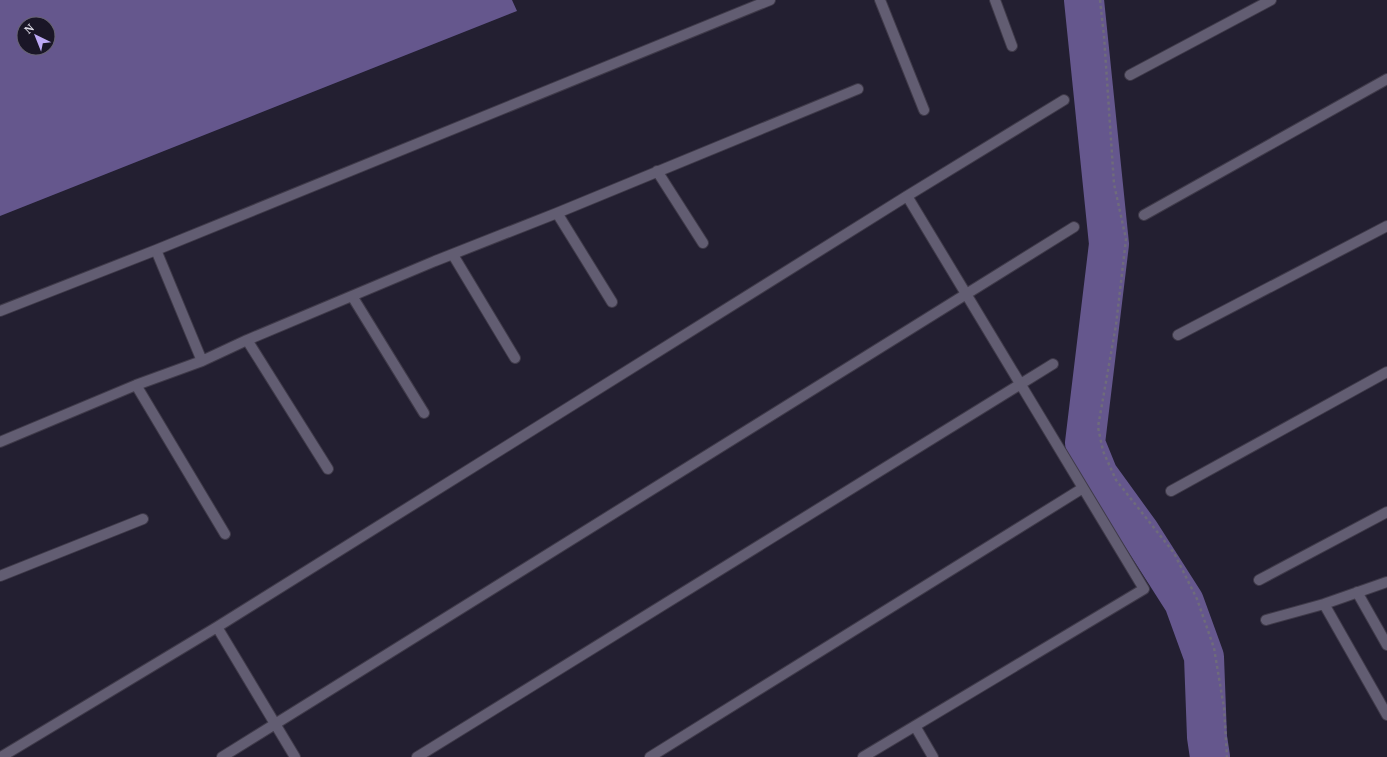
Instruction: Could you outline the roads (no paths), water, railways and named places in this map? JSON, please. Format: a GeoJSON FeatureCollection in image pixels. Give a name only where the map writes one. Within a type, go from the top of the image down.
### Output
{"type":"FeatureCollection","features":[{"type":"Feature","properties":{"kind":"street"},"geometry":{"type":"LineString","coordinates":[[0,311],[156,250],[770,0]]}},
{"type":"Feature","properties":{"kind":"street"},"geometry":{"type":"LineString","coordinates":[[880,0],[924,110]]}},
{"type":"Feature","properties":{"kind":"street"},"geometry":{"type":"LineString","coordinates":[[994,0],[1012,46]]}},
{"type":"Feature","properties":{"kind":"street"},"geometry":{"type":"LineString","coordinates":[[1130,75],[1271,0]]}},
{"type":"Feature","properties":{"kind":"street"},"geometry":{"type":"LineString","coordinates":[[1144,215],[1387,79]]}},
{"type":"Feature","properties":{"kind":"street"},"geometry":{"type":"LineString","coordinates":[[0,442],[136,385],[202,361],[247,340],[435,261],[557,213],[858,89]]}},
{"type":"Feature","properties":{"kind":"street"},"geometry":{"type":"LineString","coordinates":[[1,757],[217,627],[907,196],[1064,100]]}},
{"type":"Feature","properties":{"kind":"street"},"geometry":{"type":"LineString","coordinates":[[657,171],[703,243]]}},
{"type":"Feature","properties":{"kind":"street"},"geometry":{"type":"LineString","coordinates":[[863,757],[1144,589],[907,196]]}},
{"type":"Feature","properties":{"kind":"street"},"geometry":{"type":"LineString","coordinates":[[557,213],[612,302]]}},
{"type":"Feature","properties":{"kind":"street"},"geometry":{"type":"LineString","coordinates":[[1178,335],[1387,226]]}},
{"type":"Feature","properties":{"kind":"street"},"geometry":{"type":"LineString","coordinates":[[222,757],[1074,227]]}},
{"type":"Feature","properties":{"kind":"street"},"geometry":{"type":"LineString","coordinates":[[156,250],[202,361]]}},
{"type":"Feature","properties":{"kind":"street"},"geometry":{"type":"LineString","coordinates":[[453,255],[515,358]]}},
{"type":"Feature","properties":{"kind":"street"},"geometry":{"type":"LineString","coordinates":[[352,296],[424,413]]}},
{"type":"Feature","properties":{"kind":"street"},"geometry":{"type":"LineString","coordinates":[[247,340],[328,469]]}},
{"type":"Feature","properties":{"kind":"street"},"geometry":{"type":"LineString","coordinates":[[417,757],[1053,364]]}},
{"type":"Feature","properties":{"kind":"street"},"geometry":{"type":"LineString","coordinates":[[1171,491],[1387,372]]}},
{"type":"Feature","properties":{"kind":"street"},"geometry":{"type":"LineString","coordinates":[[136,385],[225,534]]}},
{"type":"Feature","properties":{"kind":"street"},"geometry":{"type":"LineString","coordinates":[[650,757],[1083,488]]}},
{"type":"Feature","properties":{"kind":"street"},"geometry":{"type":"LineString","coordinates":[[1259,580],[1387,512]]}},
{"type":"Feature","properties":{"kind":"street"},"geometry":{"type":"LineString","coordinates":[[0,576],[143,519]]}},
{"type":"Feature","properties":{"kind":"street"},"geometry":{"type":"LineString","coordinates":[[1266,620],[1324,604],[1357,592],[1386,584]]}},
{"type":"Feature","properties":{"kind":"street"},"geometry":{"type":"LineString","coordinates":[[1357,592],[1387,645]]}},
{"type":"Feature","properties":{"kind":"street"},"geometry":{"type":"LineString","coordinates":[[1324,604],[1387,714]]}},
{"type":"Feature","properties":{"kind":"street"},"geometry":{"type":"LineString","coordinates":[[217,627],[295,757]]}},
{"type":"Feature","properties":{"kind":"street"},"geometry":{"type":"LineString","coordinates":[[915,726],[933,757]]}},
{"type":"Feature","properties":{"kind":"waterway"},"geometry":{"type":"LineString","coordinates":[[1084,0],[1109,244],[1085,443],[1098,475],[1140,533],[1184,602],[1204,657],[1207,737],[1210,757]]}}]}
